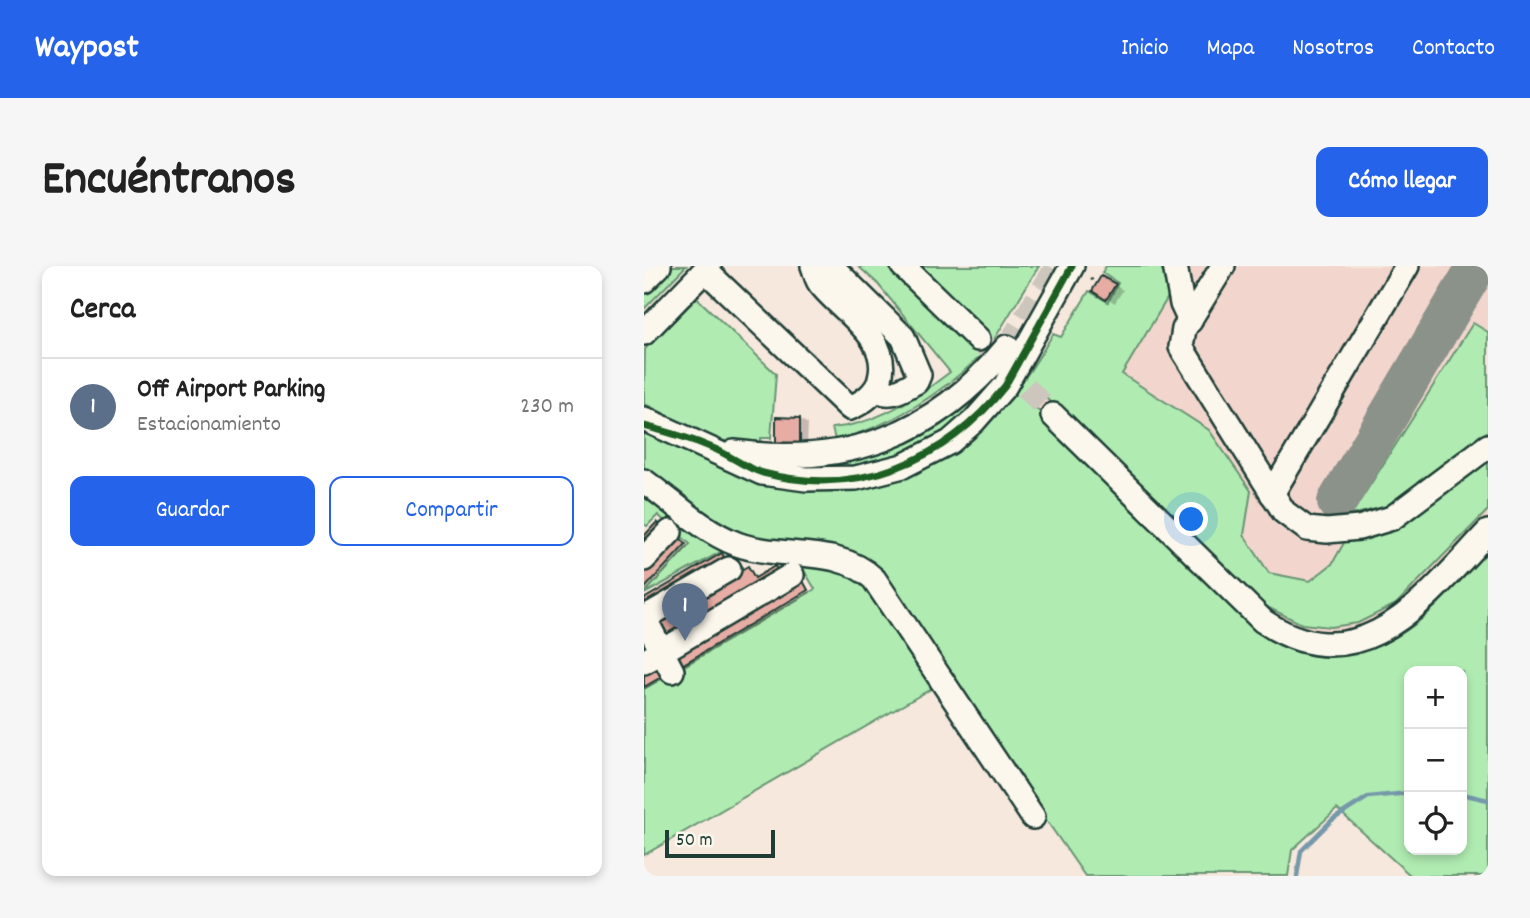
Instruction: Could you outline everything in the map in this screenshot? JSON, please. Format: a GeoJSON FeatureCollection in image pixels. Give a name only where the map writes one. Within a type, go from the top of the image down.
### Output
{"type":"FeatureCollection","features":[{"type":"Feature","properties":{"kind":"street"},"geometry":{"type":"LineString","coordinates":[[644,281],[659,266]]}},
{"type":"Feature","properties":{"kind":"street"},"geometry":{"type":"LineString","coordinates":[[644,333],[707,268],[849,408],[861,403],[876,389],[884,359],[877,343],[823,287],[813,266]]}},
{"type":"Feature","properties":{"kind":"street"},"geometry":{"type":"LineString","coordinates":[[831,266],[903,337],[919,375],[916,382],[894,394],[885,394],[876,389]]}},
{"type":"Feature","properties":{"kind":"street"},"geometry":{"type":"LineString","coordinates":[[903,266],[978,339]]}},
{"type":"Feature","properties":{"kind":"street"},"geometry":{"type":"LineString","coordinates":[[1272,494],[1407,266]]}},
{"type":"Feature","properties":{"kind":"street"},"geometry":{"type":"LineString","coordinates":[[1175,268],[1182,304],[1190,321]]}},
{"type":"Feature","properties":{"kind":"street"},"geometry":{"type":"LineString","coordinates":[[1175,268],[1182,280],[1193,287],[1218,274]]}},
{"type":"Feature","properties":{"kind":"street"},"geometry":{"type":"LineString","coordinates":[[717,450],[779,458],[811,456],[837,453],[887,439],[965,391],[1018,346],[1081,272]]}},
{"type":"Feature","properties":{"kind":"street"},"geometry":{"type":"LineString","coordinates":[[1218,274],[1181,339],[1184,354],[1284,512],[1307,528],[1327,531],[1359,528],[1392,519],[1488,446]]}},
{"type":"Feature","properties":{"kind":"street"},"geometry":{"type":"LineString","coordinates":[[644,419],[717,450],[762,473],[806,479],[856,478],[903,466],[950,442],[974,421],[1005,386],[1018,346]]}},
{"type":"Feature","properties":{"kind":"street"},"geometry":{"type":"LineString","coordinates":[[1053,415],[1263,621],[1290,636],[1308,641],[1344,643],[1379,634],[1411,613],[1488,532]]}},
{"type":"Feature","properties":{"kind":"street"},"geometry":{"type":"LineString","coordinates":[[644,426],[671,432]]}},
{"type":"Feature","properties":{"kind":"street"},"geometry":{"type":"LineString","coordinates":[[644,481],[714,532],[734,543],[761,551],[845,560],[864,569],[874,579],[1033,817]]}},
{"type":"Feature","properties":{"kind":"street"},"geometry":{"type":"LineString","coordinates":[[644,559],[670,532]]}},
{"type":"Feature","properties":{"kind":"street"},"geometry":{"type":"LineString","coordinates":[[729,569],[644,618],[660,661],[792,575]]}},
{"type":"Feature","properties":{"kind":"path"},"geometry":{"type":"LineString","coordinates":[[1081,272],[1097,283]]}},
{"type":"Feature","properties":{"kind":"shaded area"},"geometry":{"type":"Polygon","coordinates":[[[1150,266],[1488,266],[1488,560],[1406,643],[1292,666],[1026,421],[1033,400],[1150,266]]]}},
{"type":"Feature","properties":{"kind":"green space"},"geometry":{"type":"Polygon","coordinates":[[[673,266],[686,266],[644,309],[644,295],[673,266]]]}},
{"type":"Feature","properties":{"kind":"green space"},"geometry":{"type":"Polygon","coordinates":[[[858,266],[892,266],[983,354],[915,407],[877,426],[835,440],[832,428],[864,422],[895,409],[950,372],[877,283],[858,266]]]}},
{"type":"Feature","properties":{"kind":"green space"},"geometry":{"type":"Polygon","coordinates":[[[914,266],[1039,266],[992,343],[914,266]]]}},
{"type":"Feature","properties":{"kind":"green space"},"geometry":{"type":"Polygon","coordinates":[[[1106,266],[1166,266],[1171,292],[1122,374],[1209,430],[1251,491],[1244,535],[1269,573],[1310,581],[1332,564],[1349,534],[1488,455],[1488,510],[1396,604],[1358,623],[1331,627],[1302,624],[1263,605],[1154,496],[1149,501],[1041,393],[1031,403],[1251,626],[1267,636],[1302,649],[1349,652],[1374,647],[1396,637],[1435,607],[1488,549],[1488,876],[1411,876],[1337,809],[1292,850],[1288,876],[1085,876],[872,569],[745,538],[724,529],[644,474],[644,433],[776,485],[824,490],[867,487],[906,477],[941,460],[973,437],[1002,408],[1053,334],[1061,337],[1089,291],[1108,302],[1118,283],[1102,273],[1106,266]]]}},
{"type":"Feature","properties":{"kind":"green space"},"geometry":{"type":"Polygon","coordinates":[[[697,298],[776,374],[771,438],[761,438],[761,446],[710,437],[687,428],[644,404],[645,349],[697,298]]]}},
{"type":"Feature","properties":{"kind":"green space"},"geometry":{"type":"Polygon","coordinates":[[[1473,323],[1488,332],[1488,431],[1388,506],[1351,515],[1473,323]]]}},
{"type":"Feature","properties":{"kind":"green space"},"geometry":{"type":"Polygon","coordinates":[[[1014,342],[1002,373],[981,401],[959,421],[934,437],[908,450],[880,459],[822,468],[792,467],[878,451],[1014,342]]]}},
{"type":"Feature","properties":{"kind":"green space"},"geometry":{"type":"Polygon","coordinates":[[[644,484],[722,540],[857,570],[936,686],[644,855],[644,689],[815,589],[805,572],[722,551],[644,594],[690,544],[658,515],[647,526],[644,524],[644,484]]]}},
{"type":"Feature","properties":{"kind":"building"},"geometry":{"type":"Polygon","coordinates":[[[1101,276],[1116,284],[1106,300],[1092,291],[1101,276]]]}},
{"type":"Feature","properties":{"kind":"building"},"geometry":{"type":"Polygon","coordinates":[[[776,417],[800,418],[800,444],[776,444],[776,417]]]}},
{"type":"Feature","properties":{"kind":"building"},"geometry":{"type":"Polygon","coordinates":[[[657,522],[665,530],[644,552],[644,536],[657,522]]]}},
{"type":"Feature","properties":{"kind":"building"},"geometry":{"type":"Polygon","coordinates":[[[678,536],[686,544],[644,589],[644,572],[678,536]]]}},
{"type":"Feature","properties":{"kind":"building"},"geometry":{"type":"Polygon","coordinates":[[[722,553],[727,563],[648,610],[644,599],[722,553]]]}},
{"type":"Feature","properties":{"kind":"building"},"geometry":{"type":"Polygon","coordinates":[[[748,566],[755,578],[775,566],[780,576],[667,642],[655,621],[748,566]]]}},
{"type":"Feature","properties":{"kind":"building"},"geometry":{"type":"Polygon","coordinates":[[[802,579],[808,590],[680,666],[674,655],[802,579]]]}},
{"type":"Feature","properties":{"kind":"building"},"geometry":{"type":"Polygon","coordinates":[[[662,663],[668,673],[644,687],[644,673],[662,663]]]}},
{"type":"Feature","properties":{"kind":"waterway"},"geometry":{"type":"LineString","coordinates":[[1297,876],[1301,851],[1332,820],[1368,797],[1404,793]]}},
{"type":"Feature","properties":{"kind":"waterway"},"geometry":{"type":"LineString","coordinates":[[1467,795],[1488,800]]}},
{"type":"Feature","properties":{"kind":"taxiway"},"geometry":{"type":"LineString","coordinates":[[1337,502],[1477,266]]}},
{"type":"Feature","properties":{"kind":"tunnel"},"geometry":{"type":"LineString","coordinates":[[1007,347],[1057,266]]}},
{"type":"Feature","properties":{"kind":"tunnel"},"geometry":{"type":"LineString","coordinates":[[978,339],[1053,415]]}},
{"type":"Feature","properties":{"kind":"cycle path"},"geometry":{"type":"LineString","coordinates":[[644,426],[706,445],[757,471],[799,480],[866,476],[898,467],[928,453],[956,435],[982,412],[1005,386],[1072,266]]}},
{"type":"Feature","properties":{"kind":"place","name":"Off Airport Parking"},"geometry":{"type":"Point","coordinates":[685,641]}}]}
